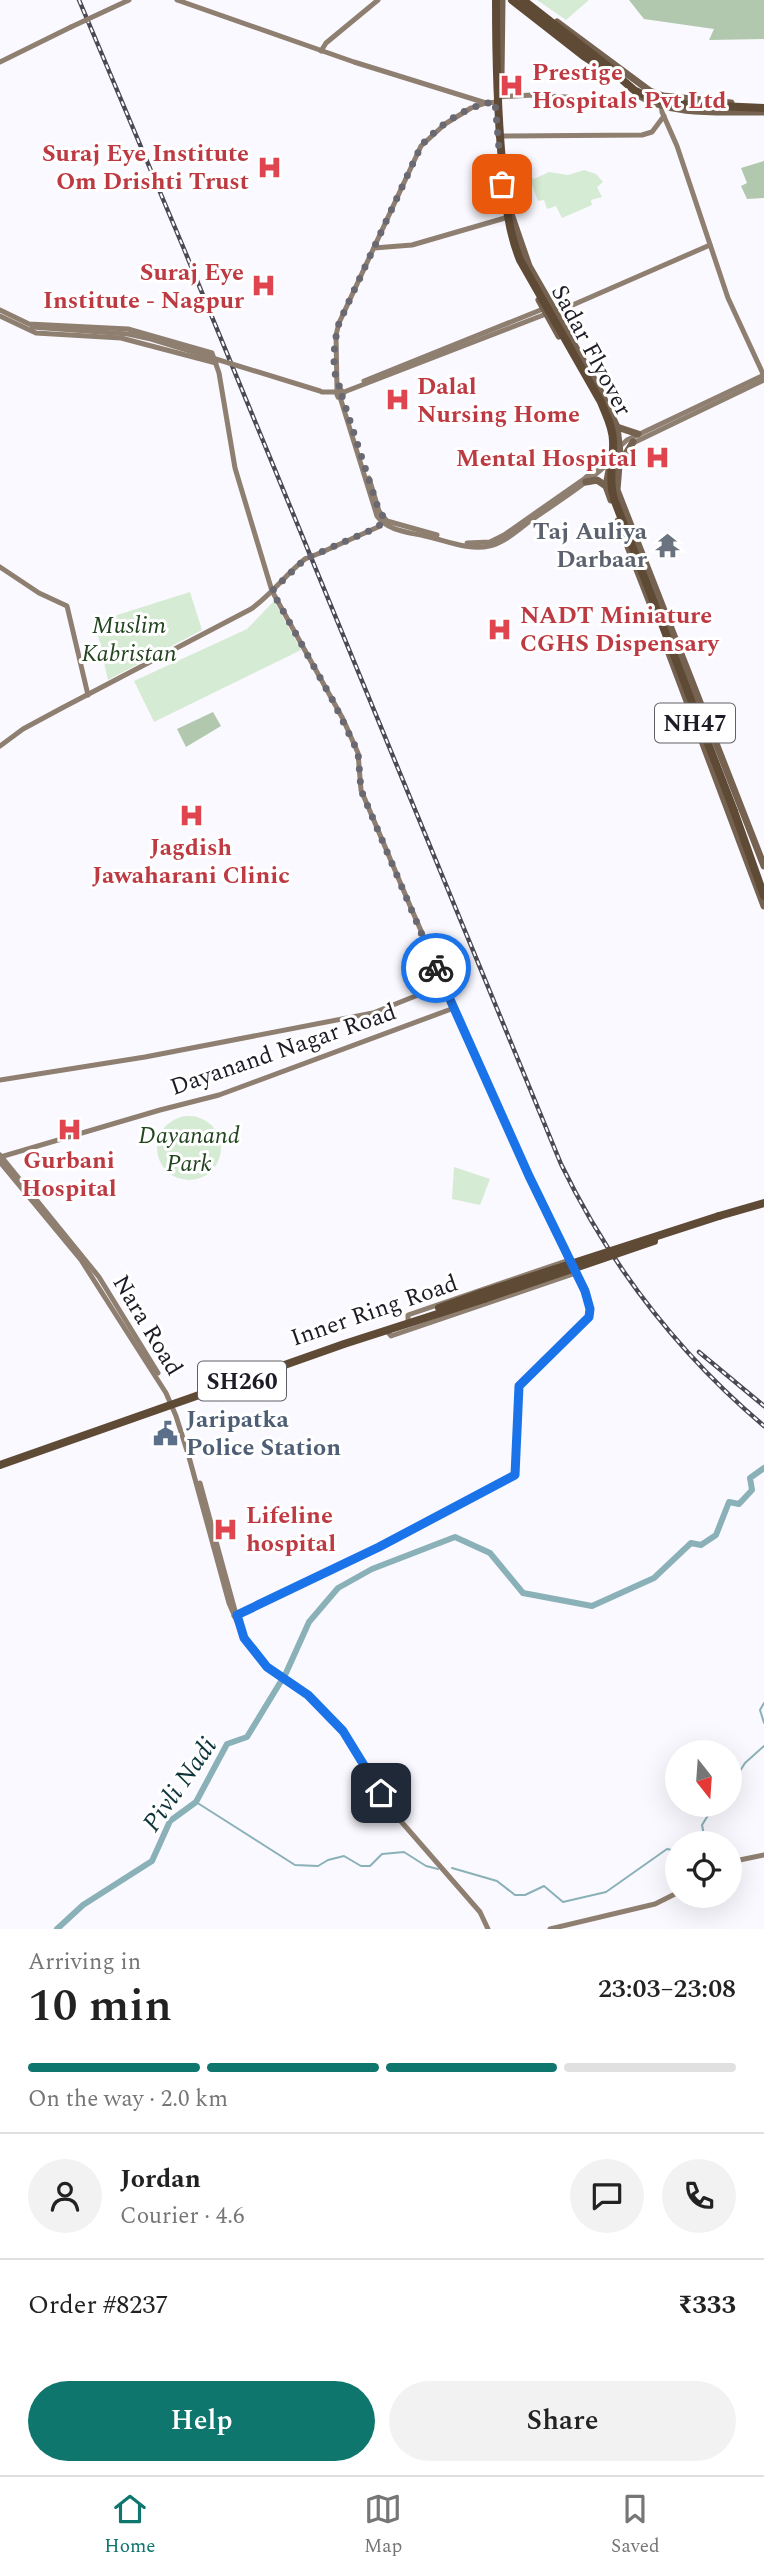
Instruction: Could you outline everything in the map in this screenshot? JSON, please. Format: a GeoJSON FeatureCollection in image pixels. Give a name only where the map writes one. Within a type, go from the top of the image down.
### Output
{"type":"FeatureCollection","features":[{"type":"Feature","properties":{"kind":"highway"},"geometry":{"type":"LineString","coordinates":[[514,0],[585,57],[600,67],[611,70],[634,90],[650,98],[675,104],[764,108]]}},
{"type":"Feature","properties":{"kind":"highway"},"geometry":{"type":"LineString","coordinates":[[523,0],[628,83],[651,96],[694,103],[764,108]]}},
{"type":"Feature","properties":{"kind":"highway","name":"Sadar Flyover"},"geometry":{"type":"LineString","coordinates":[[498,1],[500,120],[508,212],[513,233],[531,277],[613,424],[616,439],[613,483],[615,493],[739,812],[742,826]]}},
{"type":"Feature","properties":{"kind":"highway","name":"NH47"},"geometry":{"type":"LineString","coordinates":[[742,826],[749,839],[764,896]]}},
{"type":"Feature","properties":{"kind":"highway","name":"NH47"},"geometry":{"type":"LineString","coordinates":[[742,826],[762,884]]}},
{"type":"Feature","properties":{"kind":"highway","name":"Inner Ring Road"},"geometry":{"type":"LineString","coordinates":[[0,1463],[408,1319],[764,1203]]}},
{"type":"Feature","properties":{"kind":"highway","name":"Inner Ring Road"},"geometry":{"type":"LineString","coordinates":[[720,1219],[764,1208]]}},
{"type":"Feature","properties":{"kind":"highway","name":"Inner Ring Road"},"geometry":{"type":"LineString","coordinates":[[172,1403],[483,1296]]}},
{"type":"Feature","properties":{"kind":"main road"},"geometry":{"type":"LineString","coordinates":[[615,454],[617,427],[599,388],[548,313],[511,215],[500,136],[498,1],[514,0],[636,94],[660,106],[690,109],[764,108]]}},
{"type":"Feature","properties":{"kind":"main road"},"geometry":{"type":"LineString","coordinates":[[529,0],[628,76],[663,96],[764,108]]}},
{"type":"Feature","properties":{"kind":"main road","name":"NH47"},"geometry":{"type":"LineString","coordinates":[[500,136],[505,218],[516,257],[602,409],[618,467],[617,490],[683,653]]}},
{"type":"Feature","properties":{"kind":"main road"},"geometry":{"type":"LineString","coordinates":[[617,427],[638,434]]}},
{"type":"Feature","properties":{"kind":"main road"},"geometry":{"type":"LineString","coordinates":[[618,467],[633,442]]}},
{"type":"Feature","properties":{"kind":"main road","name":"NH47"},"geometry":{"type":"LineString","coordinates":[[615,454],[606,486],[671,658],[742,826],[763,862]]}},
{"type":"Feature","properties":{"kind":"main road"},"geometry":{"type":"LineString","coordinates":[[586,482],[597,480],[606,486]]}},
{"type":"Feature","properties":{"kind":"main road"},"geometry":{"type":"LineString","coordinates":[[671,658],[683,653],[739,812]]}},
{"type":"Feature","properties":{"kind":"main road","name":"NH47"},"geometry":{"type":"LineString","coordinates":[[742,826],[764,906]]}},
{"type":"Feature","properties":{"kind":"street"},"geometry":{"type":"LineString","coordinates":[[0,62],[129,0]]}},
{"type":"Feature","properties":{"kind":"street"},"geometry":{"type":"LineString","coordinates":[[177,0],[321,51],[485,103]]}},
{"type":"Feature","properties":{"kind":"street"},"geometry":{"type":"LineString","coordinates":[[321,51],[326,43],[378,0]]}},
{"type":"Feature","properties":{"kind":"street"},"geometry":{"type":"LineString","coordinates":[[636,94],[629,99],[617,100],[532,95],[485,103],[445,124],[421,146],[339,323],[336,335],[337,381],[377,516],[394,529],[475,548],[495,544],[584,479],[638,434],[764,376]]}},
{"type":"Feature","properties":{"kind":"street"},"geometry":{"type":"LineString","coordinates":[[663,96],[660,106],[677,146],[728,298],[764,376]]}},
{"type":"Feature","properties":{"kind":"street"},"geometry":{"type":"LineString","coordinates":[[500,136],[642,135],[652,132],[664,116]]}},
{"type":"Feature","properties":{"kind":"street"},"geometry":{"type":"LineString","coordinates":[[374,248],[412,245],[505,218]]}},
{"type":"Feature","properties":{"kind":"street"},"geometry":{"type":"LineString","coordinates":[[0,316],[30,327],[128,334],[151,339],[321,392],[340,393],[548,313],[710,244]]}},
{"type":"Feature","properties":{"kind":"street"},"geometry":{"type":"LineString","coordinates":[[0,310],[45,334],[121,338],[216,363]]}},
{"type":"Feature","properties":{"kind":"street"},"geometry":{"type":"LineString","coordinates":[[30,327],[128,329],[212,353],[235,468],[272,591],[358,752],[361,790],[443,985],[583,1287],[590,1309],[589,1317],[519,1386],[515,1475],[236,1618]]}},
{"type":"Feature","properties":{"kind":"street"},"geometry":{"type":"LineString","coordinates":[[548,506],[586,482],[615,454],[633,442],[764,376]]}},
{"type":"Feature","properties":{"kind":"street"},"geometry":{"type":"LineString","coordinates":[[0,746],[23,729],[234,618],[265,599],[305,559],[384,521]]}},
{"type":"Feature","properties":{"kind":"street"},"geometry":{"type":"LineString","coordinates":[[0,567],[62,607],[66,606],[88,695]]}},
{"type":"Feature","properties":{"kind":"street"},"geometry":{"type":"LineString","coordinates":[[0,1080],[148,1057],[373,1013],[443,985]]}},
{"type":"Feature","properties":{"kind":"street","name":"Dayanand Nagar Road"},"geometry":{"type":"LineString","coordinates":[[0,1158],[219,1095],[454,1008]]}},
{"type":"Feature","properties":{"kind":"street","name":"Nara Road"},"geometry":{"type":"LineString","coordinates":[[0,1158],[75,1252],[172,1403],[188,1441],[236,1618],[244,1638],[267,1667],[320,1706],[343,1731],[392,1811],[480,1912],[488,1929]]}},
{"type":"Feature","properties":{"kind":"street","name":"Nara Road"},"geometry":{"type":"LineString","coordinates":[[0,1158],[101,1279],[172,1403]]}},
{"type":"Feature","properties":{"kind":"street"},"geometry":{"type":"LineString","coordinates":[[408,1319],[408,1315],[569,1260]]}},
{"type":"Feature","properties":{"kind":"street"},"geometry":{"type":"LineString","coordinates":[[386,1330],[391,1336],[576,1273]]}},
{"type":"Feature","properties":{"kind":"street"},"geometry":{"type":"LineString","coordinates":[[742,1860],[764,1855]]}},
{"type":"Feature","properties":{"kind":"street"},"geometry":{"type":"LineString","coordinates":[[550,1929],[655,1904],[665,1899]]}},
{"type":"Feature","properties":{"kind":"green space"},"geometry":{"type":"Polygon","coordinates":[[[537,0],[589,0],[566,20],[537,0]]]}},
{"type":"Feature","properties":{"kind":"green space"},"geometry":{"type":"Polygon","coordinates":[[[629,0],[764,0],[764,39],[709,40],[714,29],[644,19],[629,0]]]}},
{"type":"Feature","properties":{"kind":"green space"},"geometry":{"type":"Polygon","coordinates":[[[764,161],[764,198],[747,199],[741,186],[747,183],[741,168],[764,161]]]}},
{"type":"Feature","properties":{"kind":"green space"},"geometry":{"type":"Polygon","coordinates":[[[584,170],[596,174],[603,182],[597,187],[602,197],[591,200],[592,205],[562,218],[556,206],[547,209],[544,200],[538,201],[528,174],[534,179],[549,172],[568,175],[584,170]]]}},
{"type":"Feature","properties":{"kind":"green space","name":"Muslim Kabristan"},"geometry":{"type":"Polygon","coordinates":[[[190,592],[202,630],[108,680],[95,622],[190,592]]]}},
{"type":"Feature","properties":{"kind":"green space"},"geometry":{"type":"Polygon","coordinates":[[[274,601],[301,650],[154,722],[134,681],[247,629],[274,601]]]}},
{"type":"Feature","properties":{"kind":"green space"},"geometry":{"type":"Polygon","coordinates":[[[213,712],[221,726],[186,747],[177,729],[213,712]]]}},
{"type":"Feature","properties":{"kind":"green space","name":"Dayanand Park"},"geometry":{"type":"Polygon","coordinates":[[[183,1116],[195,1116],[212,1125],[219,1136],[219,1160],[212,1171],[195,1180],[183,1180],[171,1175],[162,1166],[157,1154],[157,1142],[162,1130],[171,1121],[183,1116]]]}},
{"type":"Feature","properties":{"kind":"green space"},"geometry":{"type":"Polygon","coordinates":[[[454,1167],[490,1179],[480,1205],[452,1199],[454,1167]]]}},
{"type":"Feature","properties":{"kind":"waterway","name":"Pivli Nadi"},"geometry":{"type":"LineString","coordinates":[[57,1929],[83,1905],[152,1861],[170,1821],[196,1802],[227,1744],[247,1737],[286,1673],[309,1622],[338,1588],[372,1569],[455,1537],[490,1553],[523,1593],[592,1606],[654,1578],[691,1543],[701,1545],[716,1535],[729,1502],[739,1504],[752,1490],[750,1478],[764,1468]]}},
{"type":"Feature","properties":{"kind":"waterway"},"geometry":{"type":"LineString","coordinates":[[764,1703],[760,1710],[764,1723]]}},
{"type":"Feature","properties":{"kind":"waterway"},"geometry":{"type":"LineString","coordinates":[[742,1768],[764,1746]]}},
{"type":"Feature","properties":{"kind":"waterway"},"geometry":{"type":"LineString","coordinates":[[196,1802],[295,1865],[318,1866],[344,1856],[361,1866],[370,1866],[382,1854],[404,1852],[426,1866],[438,1869]]}},
{"type":"Feature","properties":{"kind":"waterway"},"geometry":{"type":"LineString","coordinates":[[703,1831],[702,1825],[707,1817]]}},
{"type":"Feature","properties":{"kind":"waterway"},"geometry":{"type":"LineString","coordinates":[[452,1868],[497,1881],[515,1895],[525,1895],[544,1886],[563,1902],[606,1892],[665,1850]]}},
{"type":"Feature","properties":{"kind":"railway"},"geometry":{"type":"LineString","coordinates":[[79,0],[561,1164],[601,1237],[649,1306],[703,1369],[764,1426]]}},
{"type":"Feature","properties":{"kind":"railway"},"geometry":{"type":"LineString","coordinates":[[699,1352],[764,1406]]}},
{"type":"Feature","properties":{"kind":"way so far"},"geometry":{"type":"LineString","coordinates":[[436,968],[361,790],[358,752],[302,642],[272,591],[305,559],[378,527],[385,519],[379,511],[342,396],[344,392],[337,381],[336,335],[339,323],[421,146],[445,124],[471,108],[495,102],[502,184]]}},
{"type":"Feature","properties":{"kind":"place","name":"Prestige Hospitals Pvt Ltd"},"geometry":{"type":"Point","coordinates":[512,86]}},
{"type":"Feature","properties":{"kind":"place","name":"Suraj Eye Institute Om Drishti Trust"},"geometry":{"type":"Point","coordinates":[269,167]}},
{"type":"Feature","properties":{"kind":"place","name":"Suraj Eye Institute - Nagpur"},"geometry":{"type":"Point","coordinates":[264,286]}},
{"type":"Feature","properties":{"kind":"place","name":"Dalal Nursing Home"},"geometry":{"type":"Point","coordinates":[397,400]}},
{"type":"Feature","properties":{"kind":"place","name":"Mental Hospital"},"geometry":{"type":"Point","coordinates":[657,458]}},
{"type":"Feature","properties":{"kind":"place","name":"Taj Auliya Darbaar"},"geometry":{"type":"Point","coordinates":[667,545]}},
{"type":"Feature","properties":{"kind":"place","name":"NADT Miniature CGHS Dispensary"},"geometry":{"type":"Point","coordinates":[500,629]}},
{"type":"Feature","properties":{"kind":"place","name":"Jagdish Jawaharani Clinic"},"geometry":{"type":"Point","coordinates":[191,816]}},
{"type":"Feature","properties":{"kind":"place","name":"Gurbani Hospital"},"geometry":{"type":"Point","coordinates":[69,1129]}},
{"type":"Feature","properties":{"kind":"place","name":"Jaripatka Police Station"},"geometry":{"type":"Point","coordinates":[166,1433]}},
{"type":"Feature","properties":{"kind":"place","name":"Lifeline hospital"},"geometry":{"type":"Point","coordinates":[226,1529]}},
{"type":"Feature","properties":{"kind":"route"},"geometry":{"type":"LineString","coordinates":[[381,1793],[343,1731],[308,1695],[267,1667],[244,1638],[237,1615],[379,1547],[515,1475],[519,1386],[589,1317],[590,1309],[585,1291],[529,1176],[436,968]]}}]}
